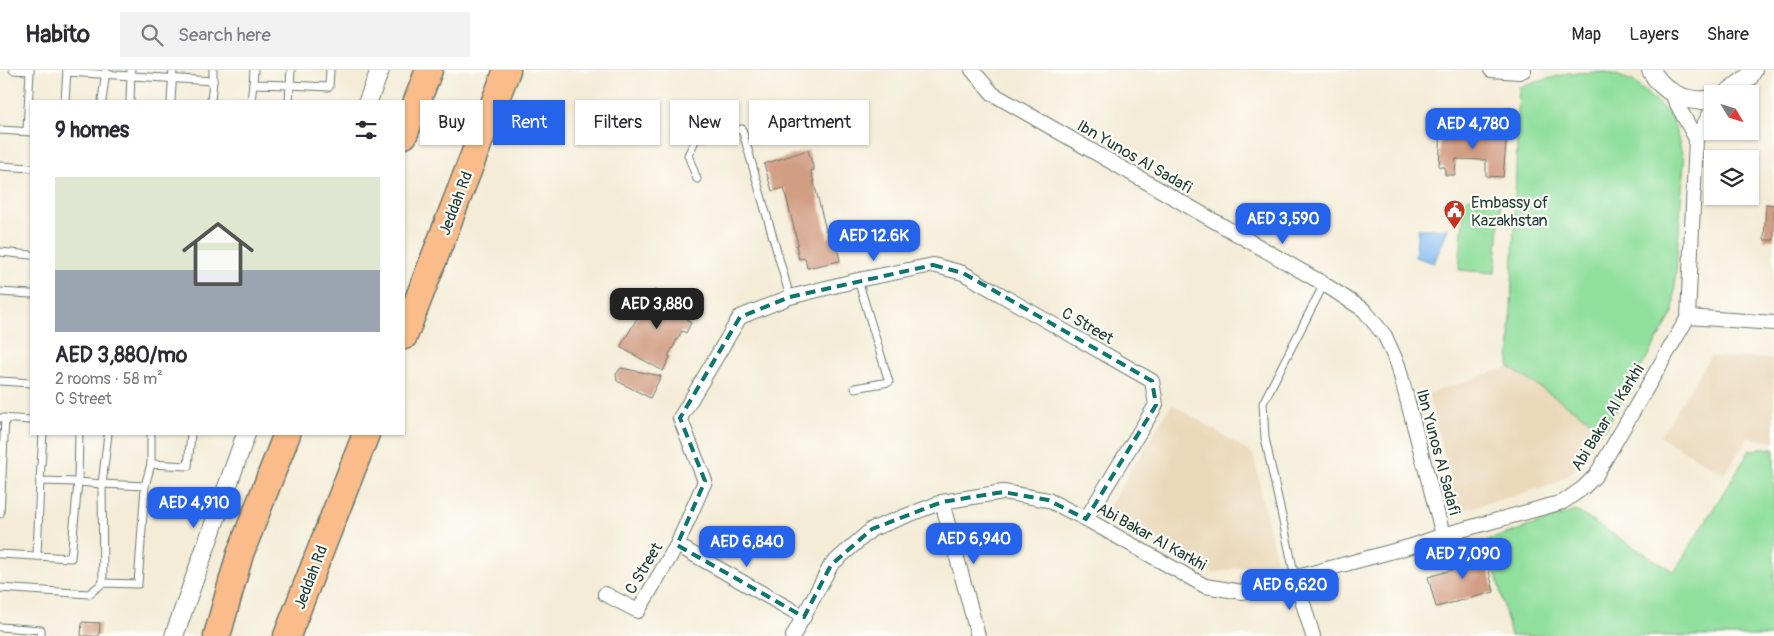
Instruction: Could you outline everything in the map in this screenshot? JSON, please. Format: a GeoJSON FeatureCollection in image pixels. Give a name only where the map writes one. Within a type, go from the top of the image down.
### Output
{"type":"FeatureCollection","features":[{"type":"Feature","properties":{"kind":"highway"},"geometry":{"type":"LineString","coordinates":[[405,132],[429,70]]}},
{"type":"Feature","properties":{"kind":"highway","name":"Jeddah Rd"},"geometry":{"type":"LineString","coordinates":[[405,333],[507,70]]}},
{"type":"Feature","properties":{"kind":"highway"},"geometry":{"type":"LineString","coordinates":[[217,636],[240,554],[287,435]]}},
{"type":"Feature","properties":{"kind":"highway","name":"Jeddah Rd"},"geometry":{"type":"LineString","coordinates":[[287,636],[366,435]]}},
{"type":"Feature","properties":{"kind":"street"},"geometry":{"type":"LineString","coordinates":[[368,100],[380,70]]}},
{"type":"Feature","properties":{"kind":"street","name":"Ibn Yunos Al Sadafi"},"geometry":{"type":"LineString","coordinates":[[972,70],[993,94],[1324,284],[1364,310],[1385,336],[1398,365],[1443,534]]}},
{"type":"Feature","properties":{"kind":"street"},"geometry":{"type":"LineString","coordinates":[[1491,70],[1519,72],[1524,70]]}},
{"type":"Feature","properties":{"kind":"street"},"geometry":{"type":"LineString","coordinates":[[1737,85],[1751,74],[1768,70]]}},
{"type":"Feature","properties":{"kind":"street"},"geometry":{"type":"LineString","coordinates":[[1649,73],[1671,93],[1696,139]]}},
{"type":"Feature","properties":{"kind":"street"},"geometry":{"type":"LineString","coordinates":[[1671,93],[1686,99],[1704,101]]}},
{"type":"Feature","properties":{"kind":"street"},"geometry":{"type":"LineString","coordinates":[[1696,139],[1704,124]]}},
{"type":"Feature","properties":{"kind":"street","name":"Abi Bakar Al Karkhi"},"geometry":{"type":"LineString","coordinates":[[793,636],[831,565],[872,529],[942,502],[1003,492],[1048,500],[1086,519],[1205,586],[1242,592],[1412,546],[1443,534],[1563,502],[1583,488],[1596,475],[1688,317],[1696,139]]}},
{"type":"Feature","properties":{"kind":"street","name":"C Street"},"geometry":{"type":"LineString","coordinates":[[605,594],[638,611],[677,545],[705,481],[680,418],[740,317],[790,297],[933,264],[963,274],[1152,381],[1156,405],[1086,519]]}},
{"type":"Feature","properties":{"kind":"street"},"geometry":{"type":"LineString","coordinates":[[1688,317],[1774,323]]}},
{"type":"Feature","properties":{"kind":"street"},"geometry":{"type":"LineString","coordinates":[[174,636],[246,435]]}},
{"type":"Feature","properties":{"kind":"street"},"geometry":{"type":"LineString","coordinates":[[942,502],[978,636]]}},
{"type":"Feature","properties":{"kind":"street"},"geometry":{"type":"LineString","coordinates":[[677,545],[804,617]]}},
{"type":"Feature","properties":{"kind":"street"},"geometry":{"type":"LineString","coordinates":[[1295,577],[1313,636]]}},
{"type":"Feature","properties":{"kind":"lane"},"geometry":{"type":"LineString","coordinates":[[0,130],[29,131],[30,71],[13,70]]}},
{"type":"Feature","properties":{"kind":"lane"},"geometry":{"type":"LineString","coordinates":[[171,100],[173,70]]}},
{"type":"Feature","properties":{"kind":"lane"},"geometry":{"type":"LineString","coordinates":[[211,100],[213,70]]}},
{"type":"Feature","properties":{"kind":"lane"},"geometry":{"type":"LineString","coordinates":[[251,100],[254,70]]}},
{"type":"Feature","properties":{"kind":"lane"},"geometry":{"type":"LineString","coordinates":[[289,100],[291,70]]}},
{"type":"Feature","properties":{"kind":"lane"},"geometry":{"type":"LineString","coordinates":[[253,84],[329,87],[330,70]]}},
{"type":"Feature","properties":{"kind":"lane"},"geometry":{"type":"LineString","coordinates":[[65,100],[67,71],[131,73],[212,81]]}},
{"type":"Feature","properties":{"kind":"lane"},"geometry":{"type":"LineString","coordinates":[[102,100],[105,72]]}},
{"type":"Feature","properties":{"kind":"lane"},"geometry":{"type":"LineString","coordinates":[[130,100],[131,73]]}},
{"type":"Feature","properties":{"kind":"lane"},"geometry":{"type":"LineString","coordinates":[[697,178],[688,155],[696,139],[742,130],[790,297]]}},
{"type":"Feature","properties":{"kind":"lane"},"geometry":{"type":"LineString","coordinates":[[0,166],[30,168]]}},
{"type":"Feature","properties":{"kind":"lane"},"geometry":{"type":"LineString","coordinates":[[0,252],[30,255]]}},
{"type":"Feature","properties":{"kind":"lane"},"geometry":{"type":"LineString","coordinates":[[855,388],[889,382],[858,280]]}},
{"type":"Feature","properties":{"kind":"lane"},"geometry":{"type":"LineString","coordinates":[[1295,577],[1265,438],[1263,403],[1324,284]]}},
{"type":"Feature","properties":{"kind":"lane"},"geometry":{"type":"LineString","coordinates":[[0,292],[30,294]]}},
{"type":"Feature","properties":{"kind":"lane"},"geometry":{"type":"LineString","coordinates":[[0,382],[30,383]]}},
{"type":"Feature","properties":{"kind":"lane"},"geometry":{"type":"LineString","coordinates":[[0,514],[3,418],[30,420]]}},
{"type":"Feature","properties":{"kind":"lane"},"geometry":{"type":"LineString","coordinates":[[36,556],[43,435]]}},
{"type":"Feature","properties":{"kind":"lane"},"geometry":{"type":"LineString","coordinates":[[0,554],[71,558],[78,482],[79,435]]}},
{"type":"Feature","properties":{"kind":"lane"},"geometry":{"type":"LineString","coordinates":[[103,583],[102,484],[108,435]]}},
{"type":"Feature","properties":{"kind":"lane"},"geometry":{"type":"LineString","coordinates":[[0,588],[89,594],[103,583],[138,584],[144,486],[151,464],[151,435]]}},
{"type":"Feature","properties":{"kind":"lane"},"geometry":{"type":"LineString","coordinates":[[151,464],[188,466],[191,435]]}},
{"type":"Feature","properties":{"kind":"lane"},"geometry":{"type":"LineString","coordinates":[[40,481],[144,486]]}},
{"type":"Feature","properties":{"kind":"lane"},"geometry":{"type":"LineString","coordinates":[[0,627],[41,630],[41,636]]}},
{"type":"Feature","properties":{"kind":"highlighted area"},"geometry":{"type":"Polygon","coordinates":[[[933,265],[963,273],[1152,381],[1156,405],[1086,519],[1048,500],[1003,492],[942,502],[872,529],[831,565],[804,617],[677,545],[705,481],[680,418],[740,317],[790,297],[933,265]]]}},
{"type":"Feature","properties":{"kind":"shaded area"},"geometry":{"type":"Polygon","coordinates":[[[1710,357],[1774,359],[1774,442],[1748,438],[1724,474],[1660,437],[1710,357]]]}},
{"type":"Feature","properties":{"kind":"shaded area"},"geometry":{"type":"Polygon","coordinates":[[[1509,367],[1605,430],[1576,468],[1555,484],[1459,511],[1428,394],[1509,367]]]}},
{"type":"Feature","properties":{"kind":"shaded area"},"geometry":{"type":"Polygon","coordinates":[[[1172,404],[1253,454],[1276,560],[1213,573],[1107,510],[1172,404]]]}},
{"type":"Feature","properties":{"kind":"green space"},"geometry":{"type":"Polygon","coordinates":[[[1607,72],[1633,81],[1672,116],[1684,161],[1673,313],[1605,430],[1509,367],[1519,87],[1569,73],[1607,72]]]}},
{"type":"Feature","properties":{"kind":"green space"},"geometry":{"type":"Polygon","coordinates":[[[1465,198],[1501,202],[1495,273],[1459,270],[1465,198]]]}},
{"type":"Feature","properties":{"kind":"green space"},"geometry":{"type":"Polygon","coordinates":[[[1774,448],[1774,636],[1511,636],[1488,540],[1576,511],[1674,572],[1750,450],[1774,448]]]}},
{"type":"Feature","properties":{"kind":"water"},"geometry":{"type":"Polygon","coordinates":[[[1418,229],[1448,229],[1434,263],[1415,257],[1418,229]]]}},
{"type":"Feature","properties":{"kind":"building"},"geometry":{"type":"Polygon","coordinates":[[[1441,129],[1507,133],[1503,177],[1486,176],[1486,160],[1456,159],[1455,175],[1445,175],[1445,167],[1439,167],[1441,129]]]}},
{"type":"Feature","properties":{"kind":"building"},"geometry":{"type":"Polygon","coordinates":[[[808,150],[814,170],[811,171],[828,238],[835,236],[840,261],[807,268],[805,258],[799,259],[796,245],[798,244],[784,188],[772,191],[764,164],[808,150]]]}},
{"type":"Feature","properties":{"kind":"building"},"geometry":{"type":"Polygon","coordinates":[[[1766,204],[1774,205],[1774,240],[1764,240],[1766,204]]]}},
{"type":"Feature","properties":{"kind":"building"},"geometry":{"type":"Polygon","coordinates":[[[654,290],[692,311],[687,320],[691,323],[686,333],[682,331],[668,356],[670,357],[663,371],[620,347],[654,290]]]}},
{"type":"Feature","properties":{"kind":"building"},"geometry":{"type":"Polygon","coordinates":[[[621,368],[661,376],[650,398],[617,381],[616,374],[621,368]]]}},
{"type":"Feature","properties":{"kind":"building"},"geometry":{"type":"Polygon","coordinates":[[[1484,550],[1494,592],[1436,607],[1428,577],[1455,569],[1452,558],[1484,550]]]}},
{"type":"Feature","properties":{"kind":"building"},"geometry":{"type":"Polygon","coordinates":[[[82,622],[100,623],[99,636],[81,636],[82,622]]]}},
{"type":"Feature","properties":{"kind":"place","name":"Embassy of Kazakhstan"},"geometry":{"type":"Point","coordinates":[1455,230]}}]}
